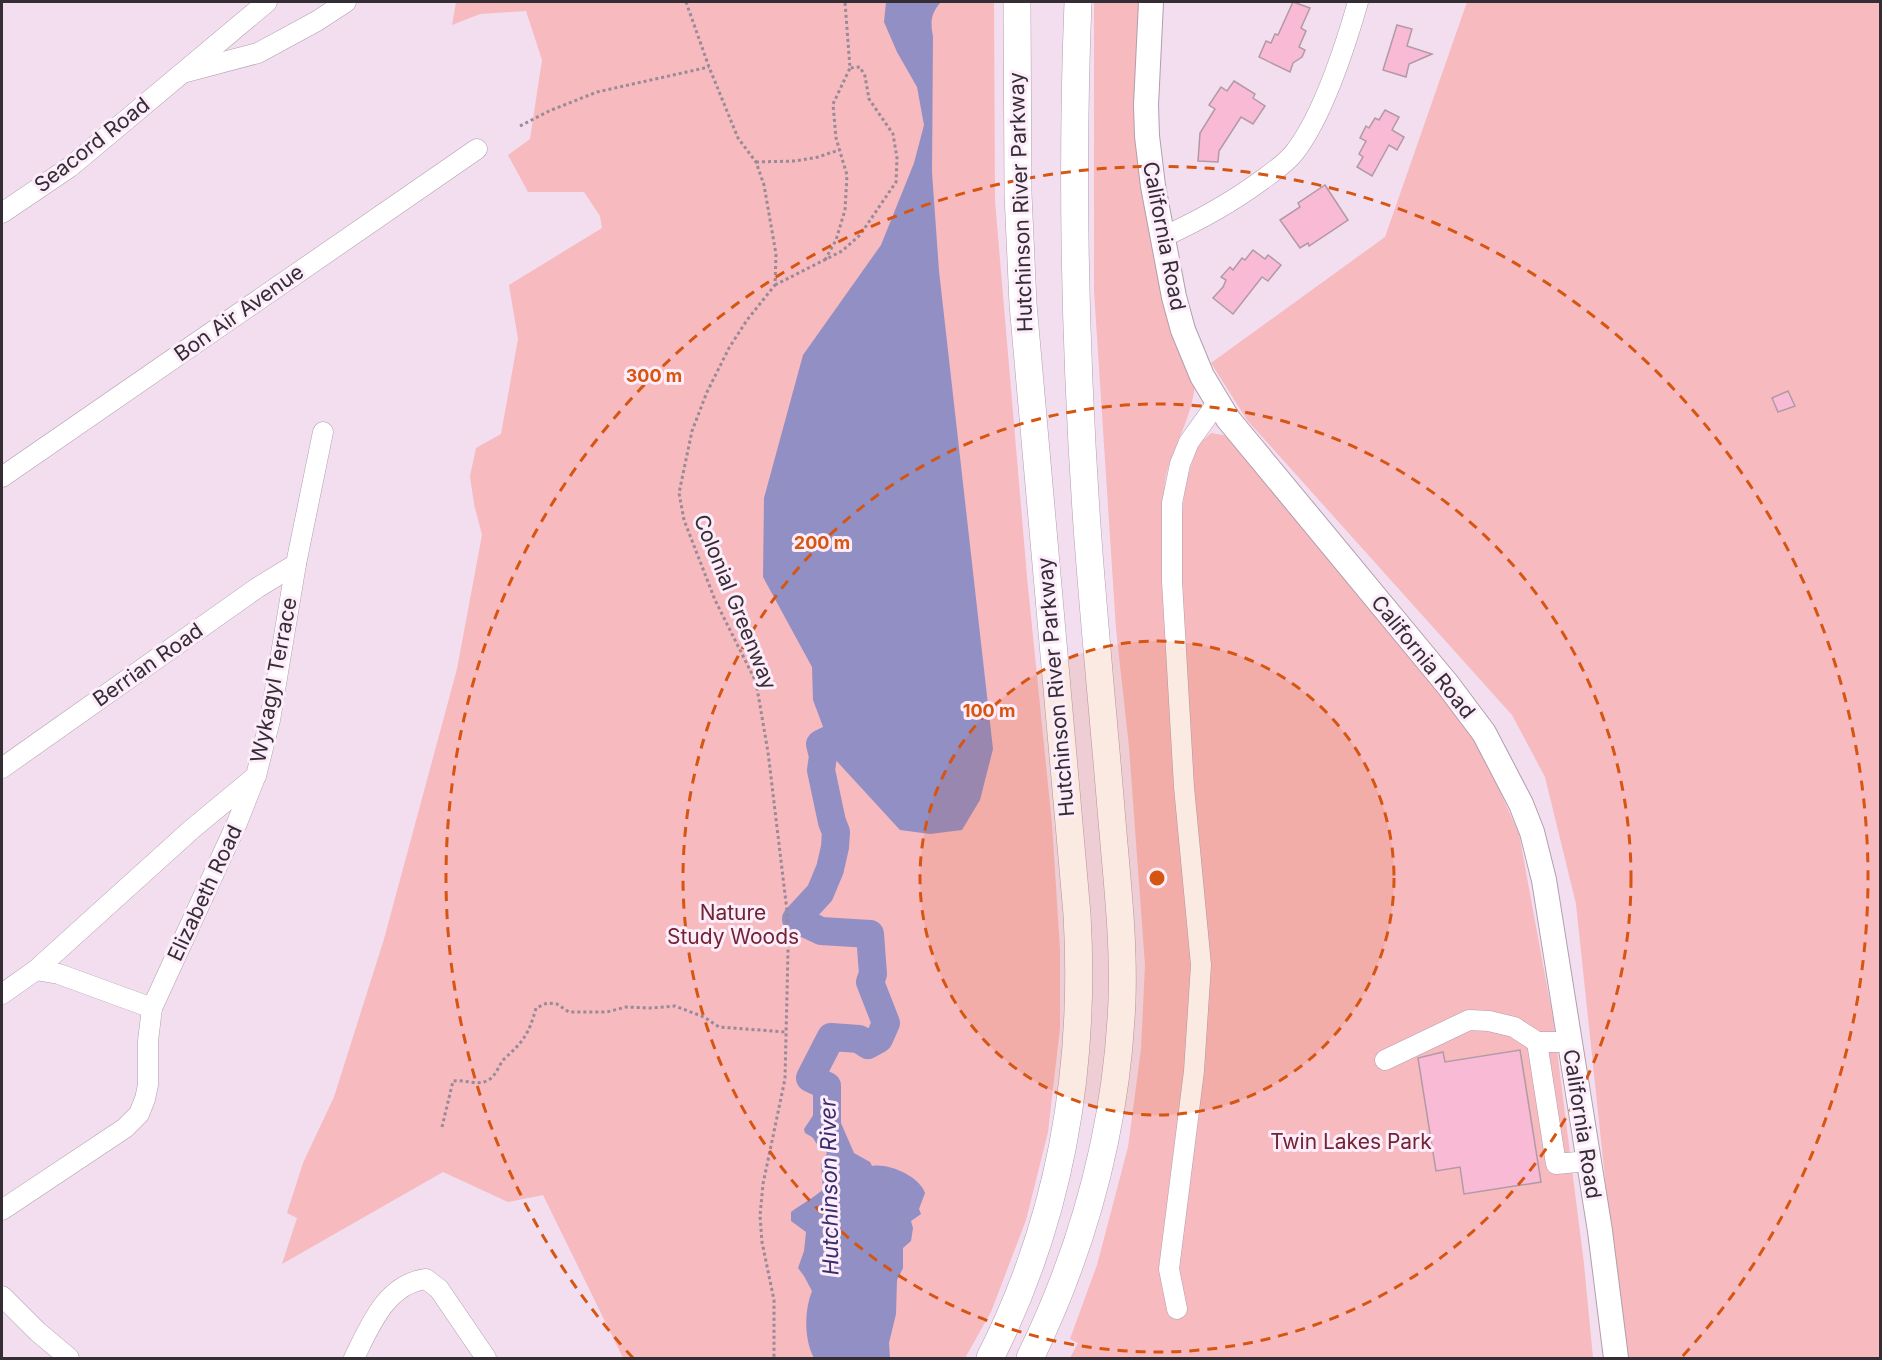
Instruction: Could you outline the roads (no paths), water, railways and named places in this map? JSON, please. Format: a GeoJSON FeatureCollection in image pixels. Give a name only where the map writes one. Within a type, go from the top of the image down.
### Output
{"type":"FeatureCollection","features":[{"type":"Feature","properties":{"kind":"highway","name":"Hutchinson River Parkway"},"geometry":{"type":"LineString","coordinates":[[990,1359],[1035,1254],[1059,1170],[1073,1086],[1079,1001],[1077,914],[1022,292],[1018,194],[1017,2]]}},
{"type":"Feature","properties":{"kind":"highway"},"geometry":{"type":"LineString","coordinates":[[1070,2],[1076,50]]}},
{"type":"Feature","properties":{"kind":"highway","name":"Hutchinson River Parkway"},"geometry":{"type":"LineString","coordinates":[[1030,1359],[1084,1226],[1104,1148],[1114,1089],[1122,998],[1120,922],[1088,529],[1081,414],[1074,204],[1078,2]]}},
{"type":"Feature","properties":{"kind":"highway"},"geometry":{"type":"LineString","coordinates":[[1041,1359],[1057,1297]]}},
{"type":"Feature","properties":{"kind":"main road","name":"California Road"},"geometry":{"type":"LineString","coordinates":[[1151,2],[1147,136],[1153,186],[1183,330],[1202,376],[1217,403],[1254,452],[1448,685],[1484,734],[1501,764],[1528,823],[1544,880],[1611,1307],[1616,1359]]}},
{"type":"Feature","properties":{"kind":"street","name":"Seacord Road"},"geometry":{"type":"LineString","coordinates":[[2,213],[70,167],[267,2]]}},
{"type":"Feature","properties":{"kind":"street","name":"Seacord Road"},"geometry":{"type":"LineString","coordinates":[[181,74],[258,53],[317,21],[346,2]]}},
{"type":"Feature","properties":{"kind":"street"},"geometry":{"type":"LineString","coordinates":[[1163,237],[1201,220],[1239,198],[1293,154],[1317,116],[1358,2]]}},
{"type":"Feature","properties":{"kind":"street","name":"Bon Air Avenue"},"geometry":{"type":"LineString","coordinates":[[2,477],[477,149]]}},
{"type":"Feature","properties":{"kind":"street"},"geometry":{"type":"LineString","coordinates":[[1177,1309],[1169,1269],[1194,1071],[1201,964],[1184,787],[1172,581],[1173,503],[1180,464],[1189,442],[1217,403]]}},
{"type":"Feature","properties":{"kind":"street","name":"Wykagyl Terrace"},"geometry":{"type":"LineString","coordinates":[[2,994],[36,970],[192,829],[256,777],[270,720],[296,564],[323,432]]}},
{"type":"Feature","properties":{"kind":"street","name":"Berrian Road"},"geometry":{"type":"LineString","coordinates":[[2,768],[257,588],[296,564]]}},
{"type":"Feature","properties":{"kind":"street","name":"Elizabeth Road"},"geometry":{"type":"LineString","coordinates":[[2,1210],[125,1128],[139,1114],[148,1086],[148,1041],[152,1008],[256,777]]}},
{"type":"Feature","properties":{"kind":"street"},"geometry":{"type":"LineString","coordinates":[[36,970],[59,974],[152,1008]]}},
{"type":"Feature","properties":{"kind":"street"},"geometry":{"type":"LineString","coordinates":[[1385,1060],[1469,1020],[1489,1021],[1514,1028],[1537,1042],[1569,1042]]}},
{"type":"Feature","properties":{"kind":"street"},"geometry":{"type":"LineString","coordinates":[[1537,1042],[1556,1164],[1588,1161]]}},
{"type":"Feature","properties":{"kind":"street"},"geometry":{"type":"LineString","coordinates":[[354,1359],[371,1323],[391,1296],[400,1287],[426,1279],[439,1289],[486,1359]]}},
{"type":"Feature","properties":{"kind":"street"},"geometry":{"type":"LineString","coordinates":[[2,1296],[69,1359]]}},
{"type":"Feature","properties":{"kind":"water"},"geometry":{"type":"Polygon","coordinates":[[[886,2],[941,2],[933,14],[932,22],[932,172],[939,271],[993,749],[980,800],[962,830],[930,834],[900,830],[832,756],[813,700],[812,667],[763,577],[764,498],[803,355],[881,245],[914,163],[924,125],[917,87],[897,52],[884,22],[886,2]]]}},
{"type":"Feature","properties":{"kind":"water"},"geometry":{"type":"Polygon","coordinates":[[[826,1096],[831,1100],[854,1153],[870,1162],[872,1166],[887,1167],[903,1172],[917,1181],[925,1193],[919,1209],[921,1214],[911,1221],[913,1228],[911,1241],[903,1248],[903,1268],[897,1280],[896,1314],[889,1343],[890,1358],[814,1358],[808,1342],[806,1316],[812,1291],[798,1268],[804,1251],[806,1232],[791,1221],[791,1212],[823,1189],[821,1164],[827,1153],[805,1133],[804,1129],[826,1096]]]}},
{"type":"Feature","properties":{"kind":"waterway","name":"Hutchinson River"},"geometry":{"type":"LineString","coordinates":[[827,1134],[827,1086],[810,1078],[831,1037],[859,1039],[868,1045],[879,1039],[886,1023],[870,982],[873,974],[870,934],[821,931],[796,919],[820,893],[830,869],[835,847],[836,832],[821,770],[823,756],[820,744],[828,740]]}},
{"type":"Feature","properties":{"kind":"park label","name":"Nature Study Woods"},"geometry":{"type":"Point","coordinates":[733,925]}},
{"type":"Feature","properties":{"kind":"park label","name":"Twin Lakes Park"},"geometry":{"type":"Point","coordinates":[1351,1142]}}]}
